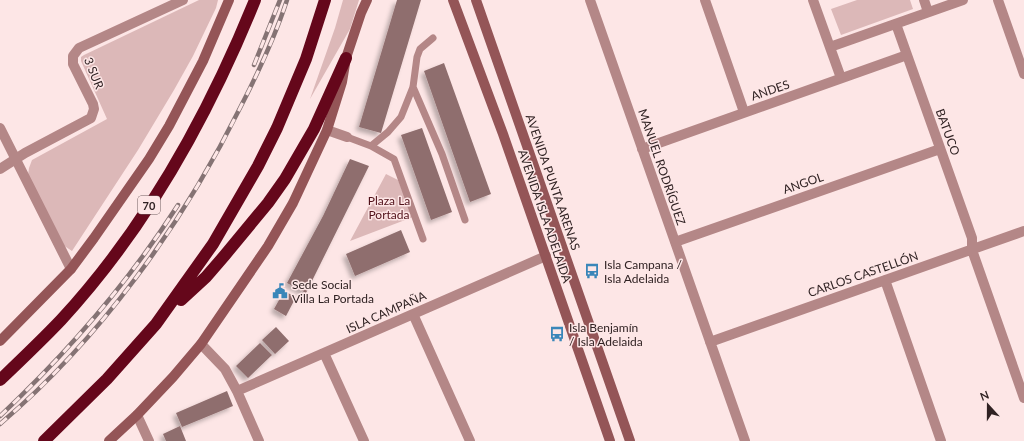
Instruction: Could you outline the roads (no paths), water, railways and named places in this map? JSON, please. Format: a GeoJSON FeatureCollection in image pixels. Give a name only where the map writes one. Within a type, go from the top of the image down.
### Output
{"type":"FeatureCollection","features":[{"type":"Feature","properties":{"kind":"highway","name":"70"},"geometry":{"type":"LineString","coordinates":[[0,380],[61,320],[82,295],[129,235],[162,187],[188,144],[227,66],[255,0]]}},
{"type":"Feature","properties":{"kind":"highway"},"geometry":{"type":"LineString","coordinates":[[156,324],[213,244],[258,166],[277,128],[306,59],[325,0]]}},
{"type":"Feature","properties":{"kind":"highway"},"geometry":{"type":"LineString","coordinates":[[44,441],[107,379],[156,324],[226,256],[268,203],[285,179],[314,129],[346,58]]}},
{"type":"Feature","properties":{"kind":"main road"},"geometry":{"type":"LineString","coordinates":[[0,341],[71,269],[120,201],[169,126],[204,61],[229,0]]}},
{"type":"Feature","properties":{"kind":"main road"},"geometry":{"type":"LineString","coordinates":[[109,441],[137,415],[173,377],[201,344],[268,246],[293,203],[327,130],[342,82],[346,58],[361,13],[367,0]]}},
{"type":"Feature","properties":{"kind":"main road","name":"AVENIDA ISLA ADELAIDA"},"geometry":{"type":"LineString","coordinates":[[453,0],[503,134],[610,441]]}},
{"type":"Feature","properties":{"kind":"main road","name":"AVENIDA PUNTA ARENAS"},"geometry":{"type":"LineString","coordinates":[[476,0],[630,441]]}},
{"type":"Feature","properties":{"kind":"street","name":"3 SUR"},"geometry":{"type":"LineString","coordinates":[[0,169],[88,120],[94,114],[93,104],[74,64],[73,56],[79,48],[183,0]]}},
{"type":"Feature","properties":{"kind":"street","name":"MANUEL RODRÍGUEZ"},"geometry":{"type":"LineString","coordinates":[[590,0],[745,441]]}},
{"type":"Feature","properties":{"kind":"street"},"geometry":{"type":"LineString","coordinates":[[705,0],[744,112]]}},
{"type":"Feature","properties":{"kind":"street"},"geometry":{"type":"LineString","coordinates":[[813,0],[841,78]]}},
{"type":"Feature","properties":{"kind":"street"},"geometry":{"type":"LineString","coordinates":[[924,0],[928,12]]}},
{"type":"Feature","properties":{"kind":"street"},"geometry":{"type":"LineString","coordinates":[[830,47],[963,0]]}},
{"type":"Feature","properties":{"kind":"street"},"geometry":{"type":"LineString","coordinates":[[998,0],[1024,74]]}},
{"type":"Feature","properties":{"kind":"street","name":"BATUCO"},"geometry":{"type":"LineString","coordinates":[[896,24],[972,238],[972,250],[1024,398]]}},
{"type":"Feature","properties":{"kind":"street","name":"ANDES"},"geometry":{"type":"LineString","coordinates":[[642,149],[907,55]]}},
{"type":"Feature","properties":{"kind":"street"},"geometry":{"type":"LineString","coordinates":[[0,128],[71,269]]}},
{"type":"Feature","properties":{"kind":"street"},"geometry":{"type":"LineString","coordinates":[[327,130],[347,137]]}},
{"type":"Feature","properties":{"kind":"street","name":"ANGOL"},"geometry":{"type":"LineString","coordinates":[[675,242],[940,149]]}},
{"type":"Feature","properties":{"kind":"street","name":"CARLOS CASTELLÓN"},"geometry":{"type":"LineString","coordinates":[[710,342],[1024,231]]}},
{"type":"Feature","properties":{"kind":"street","name":"ISLA CAMPAÑA"},"geometry":{"type":"LineString","coordinates":[[237,391],[546,256]]}},
{"type":"Feature","properties":{"kind":"street"},"geometry":{"type":"LineString","coordinates":[[885,280],[941,441]]}},
{"type":"Feature","properties":{"kind":"street"},"geometry":{"type":"LineString","coordinates":[[413,314],[470,441]]}},
{"type":"Feature","properties":{"kind":"street"},"geometry":{"type":"LineString","coordinates":[[201,344],[225,369],[237,391],[259,441]]}},
{"type":"Feature","properties":{"kind":"street"},"geometry":{"type":"LineString","coordinates":[[324,353],[364,441]]}},
{"type":"Feature","properties":{"kind":"street"},"geometry":{"type":"LineString","coordinates":[[137,415],[149,441]]}},
{"type":"Feature","properties":{"kind":"lane"},"geometry":{"type":"LineString","coordinates":[[371,146],[388,132],[401,117],[413,87],[417,57],[420,49],[433,38]]}},
{"type":"Feature","properties":{"kind":"lane"},"geometry":{"type":"LineString","coordinates":[[413,87],[442,154],[465,220]]}},
{"type":"Feature","properties":{"kind":"lane"},"geometry":{"type":"LineString","coordinates":[[347,137],[371,146],[394,158],[423,239]]}},
{"type":"Feature","properties":{"kind":"railway"},"geometry":{"type":"LineString","coordinates":[[254,65],[280,0]]}},
{"type":"Feature","properties":{"kind":"railway"},"geometry":{"type":"LineString","coordinates":[[0,424],[37,391],[105,318],[165,237],[192,195],[240,108],[266,55],[287,0]]}},
{"type":"Feature","properties":{"kind":"railway"},"geometry":{"type":"LineString","coordinates":[[0,416],[73,342],[95,316],[139,262],[178,205]]}},
{"type":"Feature","properties":{"kind":"place","name":"Isla Campana / Isla Adelaida"},"geometry":{"type":"Point","coordinates":[592,271]}},
{"type":"Feature","properties":{"kind":"place","name":"Sede Social Villa La Portada"},"geometry":{"type":"Point","coordinates":[280,291]}},
{"type":"Feature","properties":{"kind":"place","name":"Isla Benjamín / Isla Adelaida"},"geometry":{"type":"Point","coordinates":[557,334]}},
{"type":"Feature","properties":{"kind":"park label","name":"Plaza La Portada"},"geometry":{"type":"Point","coordinates":[389,207]}}]}
